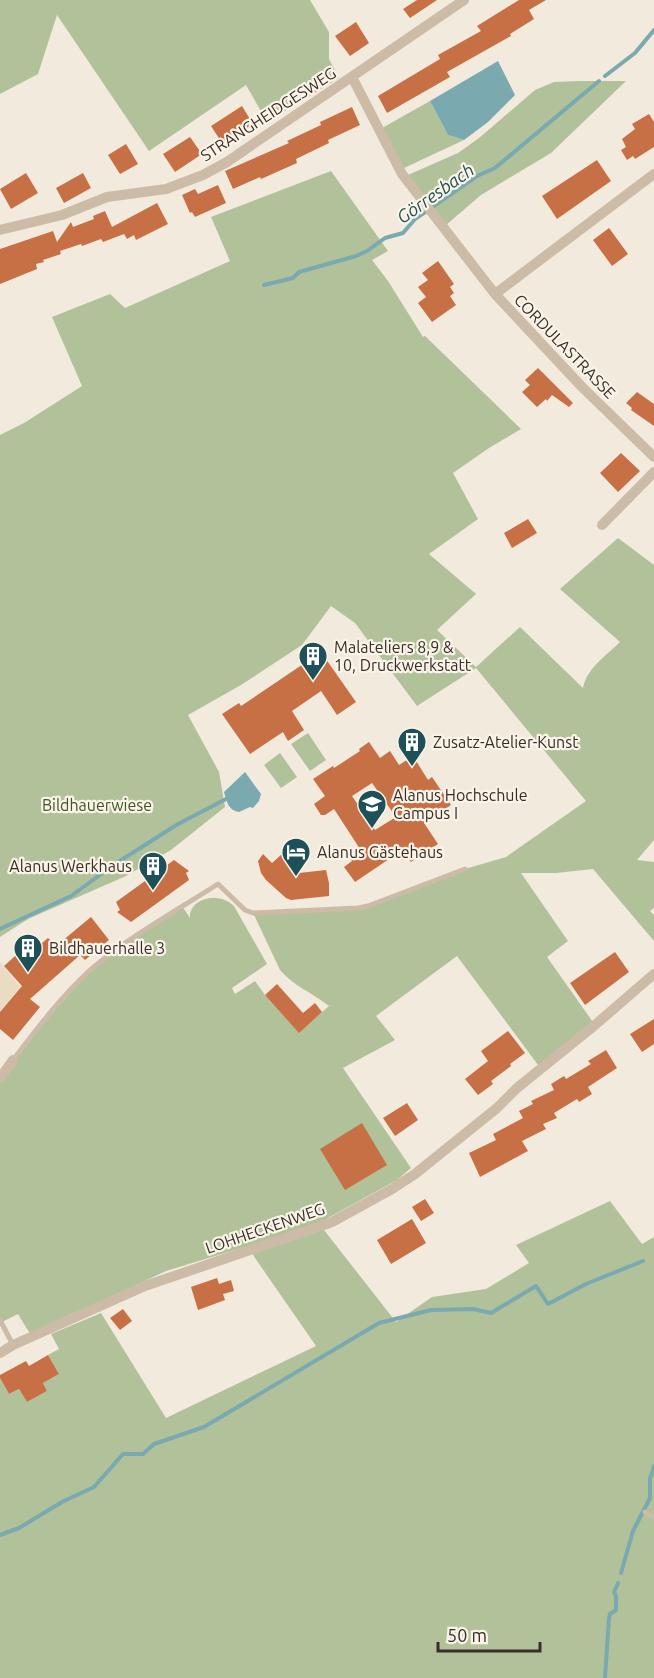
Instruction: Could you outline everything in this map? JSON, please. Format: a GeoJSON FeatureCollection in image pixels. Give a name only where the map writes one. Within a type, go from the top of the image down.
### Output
{"type":"FeatureCollection","features":[{"type":"Feature","properties":{"kind":"street","name":"STRANGHEIDGESWEG"},"geometry":{"type":"LineString","coordinates":[[0,230],[62,215],[107,197],[166,189],[203,175],[227,162],[464,0]]}},
{"type":"Feature","properties":{"kind":"street"},"geometry":{"type":"LineString","coordinates":[[352,77],[402,174],[495,294]]}},
{"type":"Feature","properties":{"kind":"street","name":"CORDULASTRASSE"},"geometry":{"type":"LineString","coordinates":[[654,174],[495,294],[582,387],[654,457]]}},
{"type":"Feature","properties":{"kind":"street"},"geometry":{"type":"LineString","coordinates":[[602,525],[654,472]]}},
{"type":"Feature","properties":{"kind":"street","name":"LOHHECKENWEG"},"geometry":{"type":"LineString","coordinates":[[0,1353],[145,1286],[332,1222],[398,1186],[497,1108],[517,1088],[654,974]]}},
{"type":"Feature","properties":{"kind":"street"},"geometry":{"type":"LineString","coordinates":[[0,1077],[13,1060]]}},
{"type":"Feature","properties":{"kind":"lane"},"geometry":{"type":"LineString","coordinates":[[13,1060],[54,1009],[88,973],[122,946],[218,884],[245,910],[253,913],[348,910],[368,906],[465,869]]}},
{"type":"Feature","properties":{"kind":"lane"},"geometry":{"type":"LineString","coordinates":[[0,1320],[14,1345]]}},
{"type":"Feature","properties":{"kind":"lane"},"geometry":{"type":"LineString","coordinates":[[645,1512],[654,1517]]}},
{"type":"Feature","properties":{"kind":"green space"},"geometry":{"type":"Polygon","coordinates":[[[0,0],[310,0],[329,32],[329,59],[339,78],[267,122],[246,85],[149,151],[57,15],[38,74],[0,94],[0,0]]]}},
{"type":"Feature","properties":{"kind":"green space"},"geometry":{"type":"Polygon","coordinates":[[[626,81],[551,153],[481,195],[446,225],[408,175],[458,153],[535,90],[554,82],[626,81]]]}},
{"type":"Feature","properties":{"kind":"green space"},"geometry":{"type":"Polygon","coordinates":[[[430,101],[448,135],[464,140],[404,168],[382,128],[430,101]]]}},
{"type":"Feature","properties":{"kind":"green space","name":"Bildhauerwiese"},"geometry":{"type":"Polygon","coordinates":[[[331,171],[388,251],[372,260],[423,337],[425,336],[521,429],[453,473],[478,519],[429,554],[476,594],[437,630],[476,667],[520,627],[583,688],[588,674],[620,642],[560,589],[618,538],[654,565],[654,840],[637,860],[654,862],[654,908],[650,911],[654,915],[654,941],[593,869],[556,873],[521,873],[568,941],[547,957],[595,1025],[541,1069],[457,956],[376,1016],[395,1040],[343,1068],[411,1168],[397,1180],[326,1219],[331,1228],[324,1230],[396,1322],[432,1297],[486,1289],[529,1263],[516,1245],[610,1201],[642,1244],[654,1237],[654,1678],[0,1678],[0,1378],[9,1394],[19,1389],[27,1402],[47,1391],[43,1383],[59,1374],[48,1355],[59,1349],[51,1334],[101,1313],[166,1418],[316,1346],[248,1246],[166,1271],[31,1334],[18,1314],[0,1323],[0,1078],[27,1042],[88,973],[122,946],[182,906],[190,918],[194,906],[206,899],[221,899],[234,906],[267,964],[232,988],[235,994],[255,981],[299,1032],[329,1006],[291,981],[280,970],[253,913],[358,908],[465,869],[506,857],[586,801],[476,668],[417,706],[355,623],[331,606],[302,645],[241,685],[188,715],[219,772],[225,807],[171,850],[126,876],[28,919],[0,937],[0,435],[24,423],[82,386],[52,317],[110,294],[125,308],[230,261],[211,217],[331,171]]]}},
{"type":"Feature","properties":{"kind":"green space"},"geometry":{"type":"Polygon","coordinates":[[[308,733],[326,760],[310,771],[291,744],[308,733]]]}},
{"type":"Feature","properties":{"kind":"green space"},"geometry":{"type":"Polygon","coordinates":[[[280,753],[297,777],[281,788],[264,765],[280,753]]]}},
{"type":"Feature","properties":{"kind":"shaded area"},"geometry":{"type":"Polygon","coordinates":[[[0,962],[20,987],[0,1011],[0,962]]]}},
{"type":"Feature","properties":{"kind":"water"},"geometry":{"type":"Polygon","coordinates":[[[498,61],[515,95],[488,122],[464,140],[448,135],[430,101],[498,61]]]}},
{"type":"Feature","properties":{"kind":"water"},"geometry":{"type":"Polygon","coordinates":[[[245,772],[261,794],[253,808],[239,812],[230,807],[224,792],[245,772]]]}},
{"type":"Feature","properties":{"kind":"building"},"geometry":{"type":"Polygon","coordinates":[[[417,0],[437,0],[410,18],[403,9],[417,0]]]}},
{"type":"Feature","properties":{"kind":"building"},"geometry":{"type":"Polygon","coordinates":[[[519,0],[546,0],[529,10],[534,19],[510,34],[511,36],[447,72],[450,77],[387,113],[378,96],[440,59],[438,55],[481,31],[477,26],[519,0]]]}},
{"type":"Feature","properties":{"kind":"building"},"geometry":{"type":"Polygon","coordinates":[[[356,22],[369,43],[350,56],[335,36],[356,22]]]}},
{"type":"Feature","properties":{"kind":"building"},"geometry":{"type":"Polygon","coordinates":[[[242,106],[253,124],[222,143],[211,126],[242,106]]]}},
{"type":"Feature","properties":{"kind":"building"},"geometry":{"type":"Polygon","coordinates":[[[352,107],[360,125],[296,159],[297,163],[233,189],[225,171],[289,143],[287,141],[321,125],[320,122],[352,107]]]}},
{"type":"Feature","properties":{"kind":"building"},"geometry":{"type":"Polygon","coordinates":[[[649,114],[654,122],[654,147],[635,159],[633,156],[627,160],[621,150],[626,147],[622,139],[635,129],[632,124],[649,114]]]}},
{"type":"Feature","properties":{"kind":"building"},"geometry":{"type":"Polygon","coordinates":[[[190,137],[202,154],[175,172],[163,154],[190,137]]]}},
{"type":"Feature","properties":{"kind":"building"},"geometry":{"type":"Polygon","coordinates":[[[126,144],[138,164],[120,174],[108,155],[126,144]]]}},
{"type":"Feature","properties":{"kind":"building"},"geometry":{"type":"Polygon","coordinates":[[[597,160],[611,181],[557,219],[542,196],[597,160]]]}},
{"type":"Feature","properties":{"kind":"building"},"geometry":{"type":"Polygon","coordinates":[[[26,173],[38,193],[11,209],[0,189],[26,173]]]}},
{"type":"Feature","properties":{"kind":"building"},"geometry":{"type":"Polygon","coordinates":[[[83,173],[91,188],[64,203],[56,188],[83,173]]]}},
{"type":"Feature","properties":{"kind":"building"},"geometry":{"type":"Polygon","coordinates":[[[218,185],[226,203],[195,217],[192,212],[190,213],[182,195],[195,189],[198,194],[218,185]]]}},
{"type":"Feature","properties":{"kind":"building"},"geometry":{"type":"Polygon","coordinates":[[[157,203],[168,224],[136,240],[134,235],[127,239],[124,234],[103,242],[101,239],[60,251],[61,254],[36,264],[37,269],[0,284],[0,249],[53,231],[57,242],[71,222],[73,227],[94,219],[93,216],[105,211],[112,227],[157,203]]]}},
{"type":"Feature","properties":{"kind":"building"},"geometry":{"type":"Polygon","coordinates":[[[609,228],[628,254],[612,266],[593,240],[609,228]]]}},
{"type":"Feature","properties":{"kind":"building"},"geometry":{"type":"Polygon","coordinates":[[[438,261],[454,284],[450,287],[454,293],[450,296],[456,305],[432,322],[418,303],[426,297],[418,287],[428,280],[422,273],[438,261]]]}},
{"type":"Feature","properties":{"kind":"building"},"geometry":{"type":"Polygon","coordinates":[[[538,368],[573,403],[569,407],[552,395],[537,407],[522,392],[530,385],[525,380],[538,368]]]}},
{"type":"Feature","properties":{"kind":"building"},"geometry":{"type":"Polygon","coordinates":[[[637,392],[654,404],[654,426],[631,410],[632,408],[626,403],[637,392]]]}},
{"type":"Feature","properties":{"kind":"building"},"geometry":{"type":"Polygon","coordinates":[[[621,453],[640,471],[618,492],[600,473],[621,453]]]}},
{"type":"Feature","properties":{"kind":"building"},"geometry":{"type":"Polygon","coordinates":[[[528,519],[537,533],[512,548],[504,533],[528,519]]]}},
{"type":"Feature","properties":{"kind":"building"},"geometry":{"type":"Polygon","coordinates":[[[321,652],[356,702],[337,715],[321,691],[292,711],[304,730],[288,741],[283,732],[250,754],[222,714],[239,703],[241,706],[321,652]]]}},
{"type":"Feature","properties":{"kind":"building"},"geometry":{"type":"Polygon","coordinates":[[[369,742],[380,758],[390,751],[399,765],[413,756],[428,780],[432,777],[451,805],[424,823],[438,844],[411,862],[407,857],[402,860],[398,853],[355,882],[344,867],[352,861],[349,856],[360,849],[334,809],[321,815],[314,804],[325,796],[313,779],[333,766],[334,768],[360,751],[359,749],[369,742]],[[372,783],[352,796],[375,830],[396,817],[372,783]]]}},
{"type":"Feature","properties":{"kind":"building","name":"Alanus Gästehaus"},"geometry":{"type":"Polygon","coordinates":[[[263,854],[272,863],[282,854],[299,873],[326,870],[329,896],[291,900],[286,898],[261,873],[258,861],[263,854]]]}},
{"type":"Feature","properties":{"kind":"building","name":"Alanus Werkhaus"},"geometry":{"type":"Polygon","coordinates":[[[174,860],[189,871],[186,873],[189,880],[131,922],[117,912],[120,910],[116,902],[174,860]]]}},
{"type":"Feature","properties":{"kind":"building"},"geometry":{"type":"Polygon","coordinates":[[[91,917],[109,940],[85,960],[80,955],[30,999],[40,1007],[13,1040],[0,1029],[0,1012],[22,986],[4,966],[24,948],[29,954],[48,938],[56,946],[91,917]]]}},
{"type":"Feature","properties":{"kind":"building"},"geometry":{"type":"Polygon","coordinates":[[[615,952],[629,972],[585,1005],[570,983],[615,952]]]}},
{"type":"Feature","properties":{"kind":"building"},"geometry":{"type":"Polygon","coordinates":[[[277,984],[303,1013],[315,1003],[322,1012],[299,1033],[265,995],[277,984]]]}},
{"type":"Feature","properties":{"kind":"building"},"geometry":{"type":"Polygon","coordinates":[[[654,1019],[654,1044],[642,1052],[630,1034],[654,1019]]]}},
{"type":"Feature","properties":{"kind":"building"},"geometry":{"type":"Polygon","coordinates":[[[508,1031],[525,1053],[478,1095],[465,1079],[488,1061],[481,1051],[508,1031]]]}},
{"type":"Feature","properties":{"kind":"building"},"geometry":{"type":"Polygon","coordinates":[[[606,1050],[617,1068],[588,1087],[592,1094],[579,1102],[577,1099],[554,1113],[557,1118],[543,1124],[546,1129],[522,1141],[528,1151],[480,1177],[469,1153],[496,1140],[493,1134],[523,1118],[519,1111],[533,1104],[531,1101],[554,1090],[551,1084],[564,1076],[566,1079],[591,1064],[588,1061],[606,1050]]]}},
{"type":"Feature","properties":{"kind":"building"},"geometry":{"type":"Polygon","coordinates":[[[407,1103],[418,1120],[395,1136],[383,1118],[407,1103]]]}},
{"type":"Feature","properties":{"kind":"building"},"geometry":{"type":"Polygon","coordinates":[[[362,1123],[387,1165],[345,1190],[320,1149],[362,1123]]]}},
{"type":"Feature","properties":{"kind":"building"},"geometry":{"type":"Polygon","coordinates":[[[425,1199],[434,1213],[421,1221],[412,1207],[425,1199]]]}},
{"type":"Feature","properties":{"kind":"building"},"geometry":{"type":"Polygon","coordinates":[[[412,1219],[426,1243],[391,1264],[377,1240],[412,1219]]]}},
{"type":"Feature","properties":{"kind":"building"},"geometry":{"type":"Polygon","coordinates":[[[217,1278],[219,1284],[231,1280],[234,1291],[223,1294],[225,1300],[198,1310],[191,1287],[217,1278]]]}},
{"type":"Feature","properties":{"kind":"building"},"geometry":{"type":"Polygon","coordinates":[[[123,1309],[132,1321],[120,1330],[110,1318],[123,1309]]]}},
{"type":"Feature","properties":{"kind":"building"},"geometry":{"type":"Polygon","coordinates":[[[48,1355],[59,1374],[43,1383],[47,1391],[27,1402],[19,1389],[9,1394],[0,1375],[26,1361],[29,1366],[48,1355]]]}},
{"type":"Feature","properties":{"kind":"waterway","name":"Görresbach"},"geometry":{"type":"LineString","coordinates":[[605,76],[635,53],[654,30]]}},
{"type":"Feature","properties":{"kind":"waterway","name":"Görresbach"},"geometry":{"type":"LineString","coordinates":[[264,285],[293,278],[299,272],[356,256],[385,238],[403,233],[415,219],[477,176],[495,168],[599,81]]}},
{"type":"Feature","properties":{"kind":"waterway"},"geometry":{"type":"LineString","coordinates":[[0,929],[71,896],[115,864],[178,824],[226,799]]}},
{"type":"Feature","properties":{"kind":"waterway"},"geometry":{"type":"LineString","coordinates":[[0,1535],[19,1528],[62,1502],[94,1487],[123,1454],[143,1454],[154,1444],[204,1427],[379,1323],[431,1310],[473,1309],[491,1313],[536,1286],[548,1304],[586,1284],[643,1261]]}},
{"type":"Feature","properties":{"kind":"waterway"},"geometry":{"type":"LineString","coordinates":[[651,1476],[654,1466]]}},
{"type":"Feature","properties":{"kind":"waterway"},"geometry":{"type":"LineString","coordinates":[[621,1573],[633,1531],[650,1498],[650,1478]]}},
{"type":"Feature","properties":{"kind":"waterway"},"geometry":{"type":"LineString","coordinates":[[605,1678],[609,1618],[610,1614],[616,1610],[614,1592],[618,1583]]}},
{"type":"Feature","properties":{"kind":"place","name":"Malateliers 8,9 & 10, Druckwerkstatt"},"geometry":{"type":"Point","coordinates":[313,682]}},
{"type":"Feature","properties":{"kind":"place","name":"Zusatz-Atelier-Kunst"},"geometry":{"type":"Point","coordinates":[412,768]}},
{"type":"Feature","properties":{"kind":"place","name":"Alanus Hochschule Campus I"},"geometry":{"type":"Point","coordinates":[372,830]}},
{"type":"Feature","properties":{"kind":"place","name":"Alanus Gästehaus"},"geometry":{"type":"Point","coordinates":[296,878]}},
{"type":"Feature","properties":{"kind":"place","name":"Alanus Werkhaus"},"geometry":{"type":"Point","coordinates":[153,892]}},
{"type":"Feature","properties":{"kind":"place","name":"Bildhauerhalle 3"},"geometry":{"type":"Point","coordinates":[28,974]}}]}
